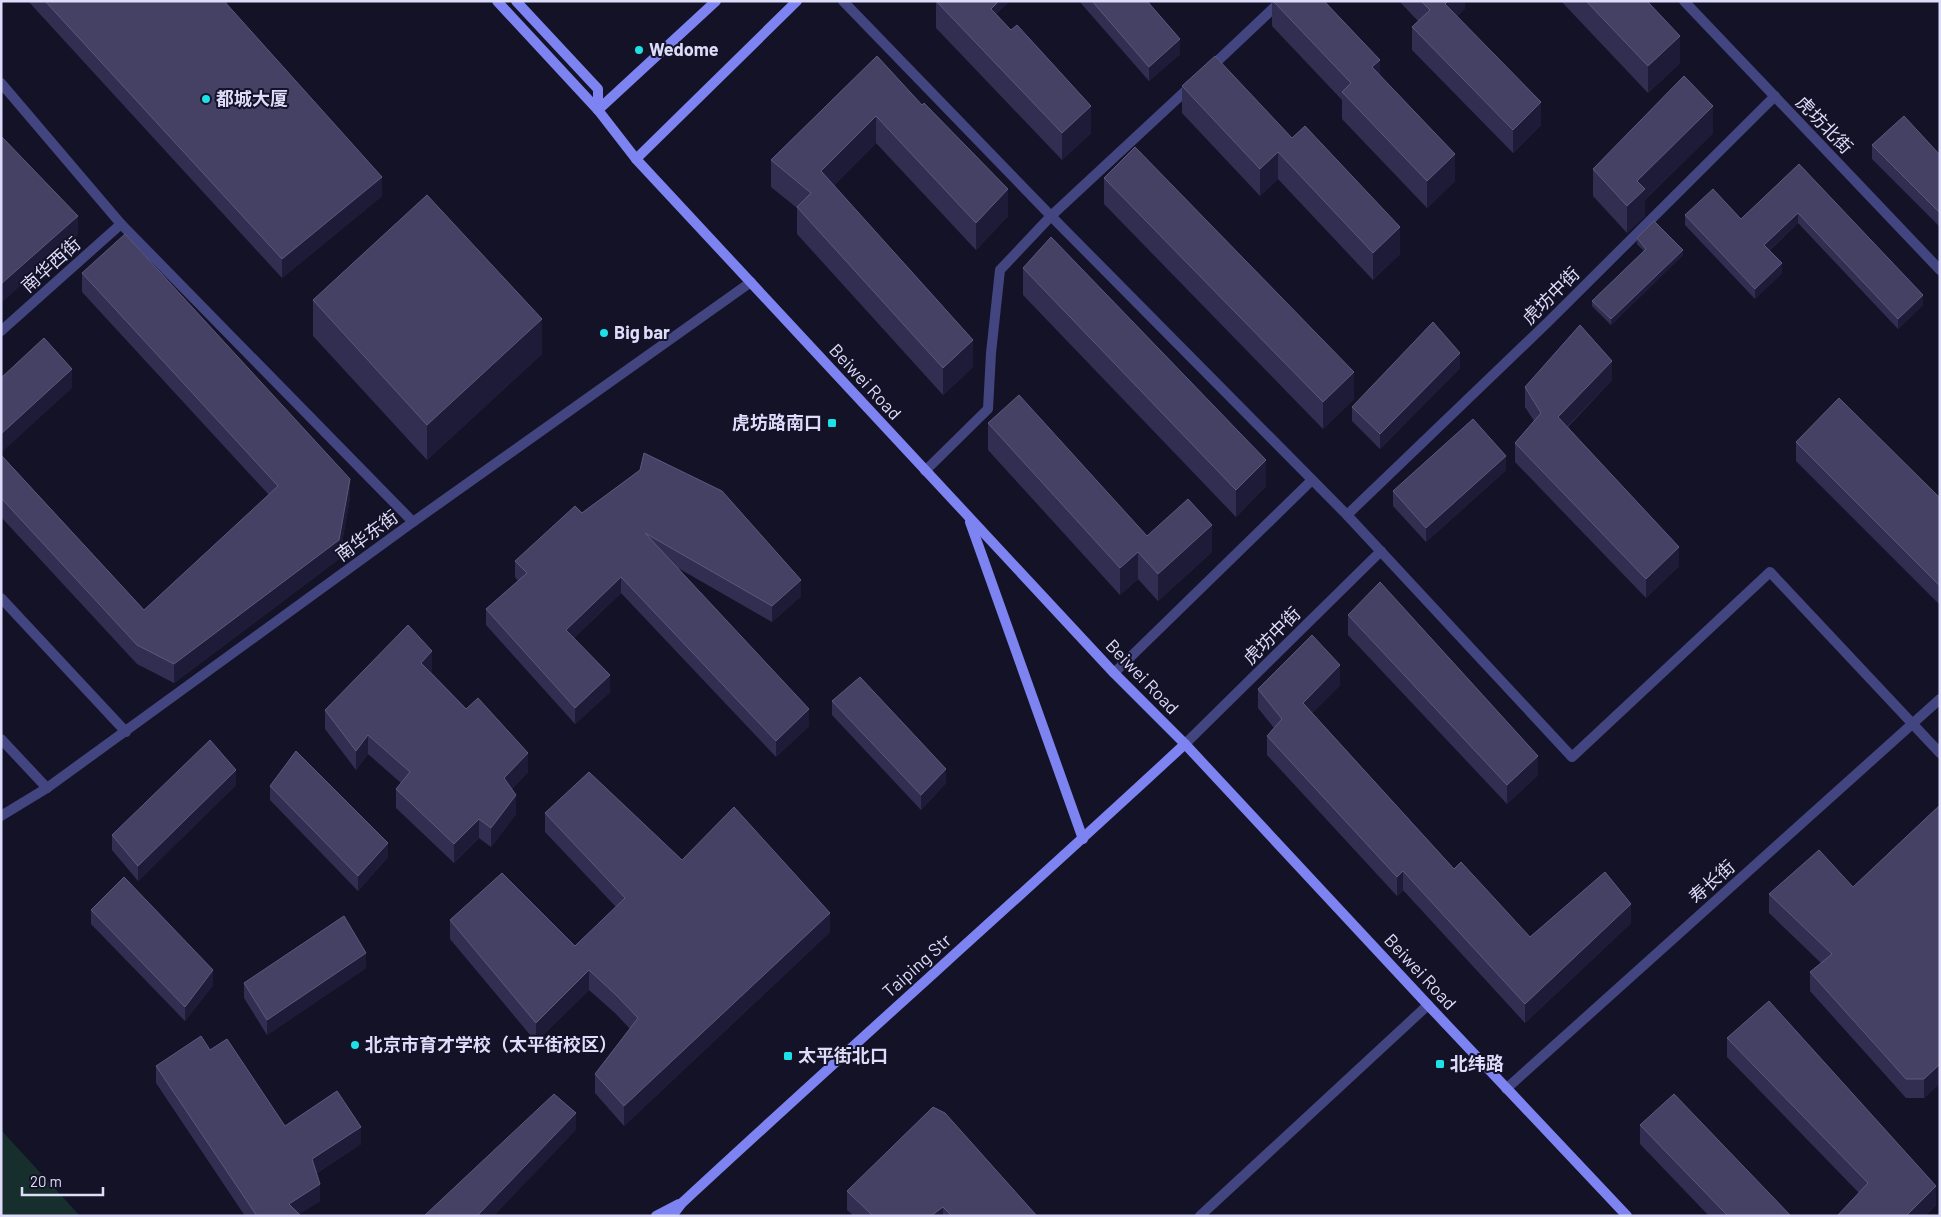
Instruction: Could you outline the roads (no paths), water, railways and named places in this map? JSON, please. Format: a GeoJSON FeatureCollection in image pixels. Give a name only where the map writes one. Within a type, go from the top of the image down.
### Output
{"type":"FeatureCollection","features":[{"type":"Feature","properties":{"kind":"street","name":"Beiwei Road"},"geometry":{"type":"LineString","coordinates":[[496,1],[598,110],[636,159],[1114,673],[1186,744],[1506,1089],[1627,1216]]}},
{"type":"Feature","properties":{"kind":"street"},"geometry":{"type":"LineString","coordinates":[[516,1],[598,89],[598,110]]}},
{"type":"Feature","properties":{"kind":"street"},"geometry":{"type":"LineString","coordinates":[[598,110],[716,1]]}},
{"type":"Feature","properties":{"kind":"street"},"geometry":{"type":"LineString","coordinates":[[636,159],[797,1]]}},
{"type":"Feature","properties":{"kind":"street"},"geometry":{"type":"LineString","coordinates":[[843,1],[1051,216],[1347,515],[1572,757],[1770,572],[1940,754]]}},
{"type":"Feature","properties":{"kind":"street"},"geometry":{"type":"LineString","coordinates":[[926,471],[988,409],[991,353],[1000,270],[1051,216],[1281,1]]}},
{"type":"Feature","properties":{"kind":"street","name":"虎坊北街"},"geometry":{"type":"LineString","coordinates":[[1684,1],[1940,270]]}},
{"type":"Feature","properties":{"kind":"street"},"geometry":{"type":"LineString","coordinates":[[1,83],[122,224],[413,522]]}},
{"type":"Feature","properties":{"kind":"street","name":"虎坊中街"},"geometry":{"type":"LineString","coordinates":[[1347,515],[1547,323],[1775,96]]}},
{"type":"Feature","properties":{"kind":"street","name":"南华西街"},"geometry":{"type":"LineString","coordinates":[[1,331],[122,224]]}},
{"type":"Feature","properties":{"kind":"street","name":"南华东街"},"geometry":{"type":"LineString","coordinates":[[1,816],[47,788],[126,732],[413,522],[751,282]]}},
{"type":"Feature","properties":{"kind":"street"},"geometry":{"type":"LineString","coordinates":[[1114,673],[1312,480]]}},
{"type":"Feature","properties":{"kind":"street"},"geometry":{"type":"LineString","coordinates":[[968,516],[1083,839]]}},
{"type":"Feature","properties":{"kind":"street","name":"虎坊中街"},"geometry":{"type":"LineString","coordinates":[[1186,744],[1381,552]]}},
{"type":"Feature","properties":{"kind":"street"},"geometry":{"type":"LineString","coordinates":[[1,598],[126,732]]}},
{"type":"Feature","properties":{"kind":"street","name":"寿长街"},"geometry":{"type":"LineString","coordinates":[[1506,1089],[1940,698]]}},
{"type":"Feature","properties":{"kind":"street"},"geometry":{"type":"LineString","coordinates":[[1,739],[47,788]]}},
{"type":"Feature","properties":{"kind":"street","name":"Taiping Str"},"geometry":{"type":"LineString","coordinates":[[672,1216],[682,1203],[821,1074],[1186,744]]}},
{"type":"Feature","properties":{"kind":"street"},"geometry":{"type":"LineString","coordinates":[[1200,1216],[1428,1005]]}},
{"type":"Feature","properties":{"kind":"street"},"geometry":{"type":"LineString","coordinates":[[656,1216],[682,1203]]}},
{"type":"Feature","properties":{"kind":"place","name":"Wedome"},"geometry":{"type":"Point","coordinates":[639,50]}},
{"type":"Feature","properties":{"kind":"place","name":"都城大厦"},"geometry":{"type":"Point","coordinates":[206,99]}},
{"type":"Feature","properties":{"kind":"place","name":"Big bar"},"geometry":{"type":"Point","coordinates":[604,333]}},
{"type":"Feature","properties":{"kind":"place","name":"虎坊路南口"},"geometry":{"type":"Point","coordinates":[832,423]}},
{"type":"Feature","properties":{"kind":"place","name":"北京市育才学校（太平街校区）"},"geometry":{"type":"Point","coordinates":[355,1045]}},
{"type":"Feature","properties":{"kind":"place","name":"太平街北口"},"geometry":{"type":"Point","coordinates":[788,1056]}},
{"type":"Feature","properties":{"kind":"place","name":"北纬路"},"geometry":{"type":"Point","coordinates":[1440,1064]}}]}
